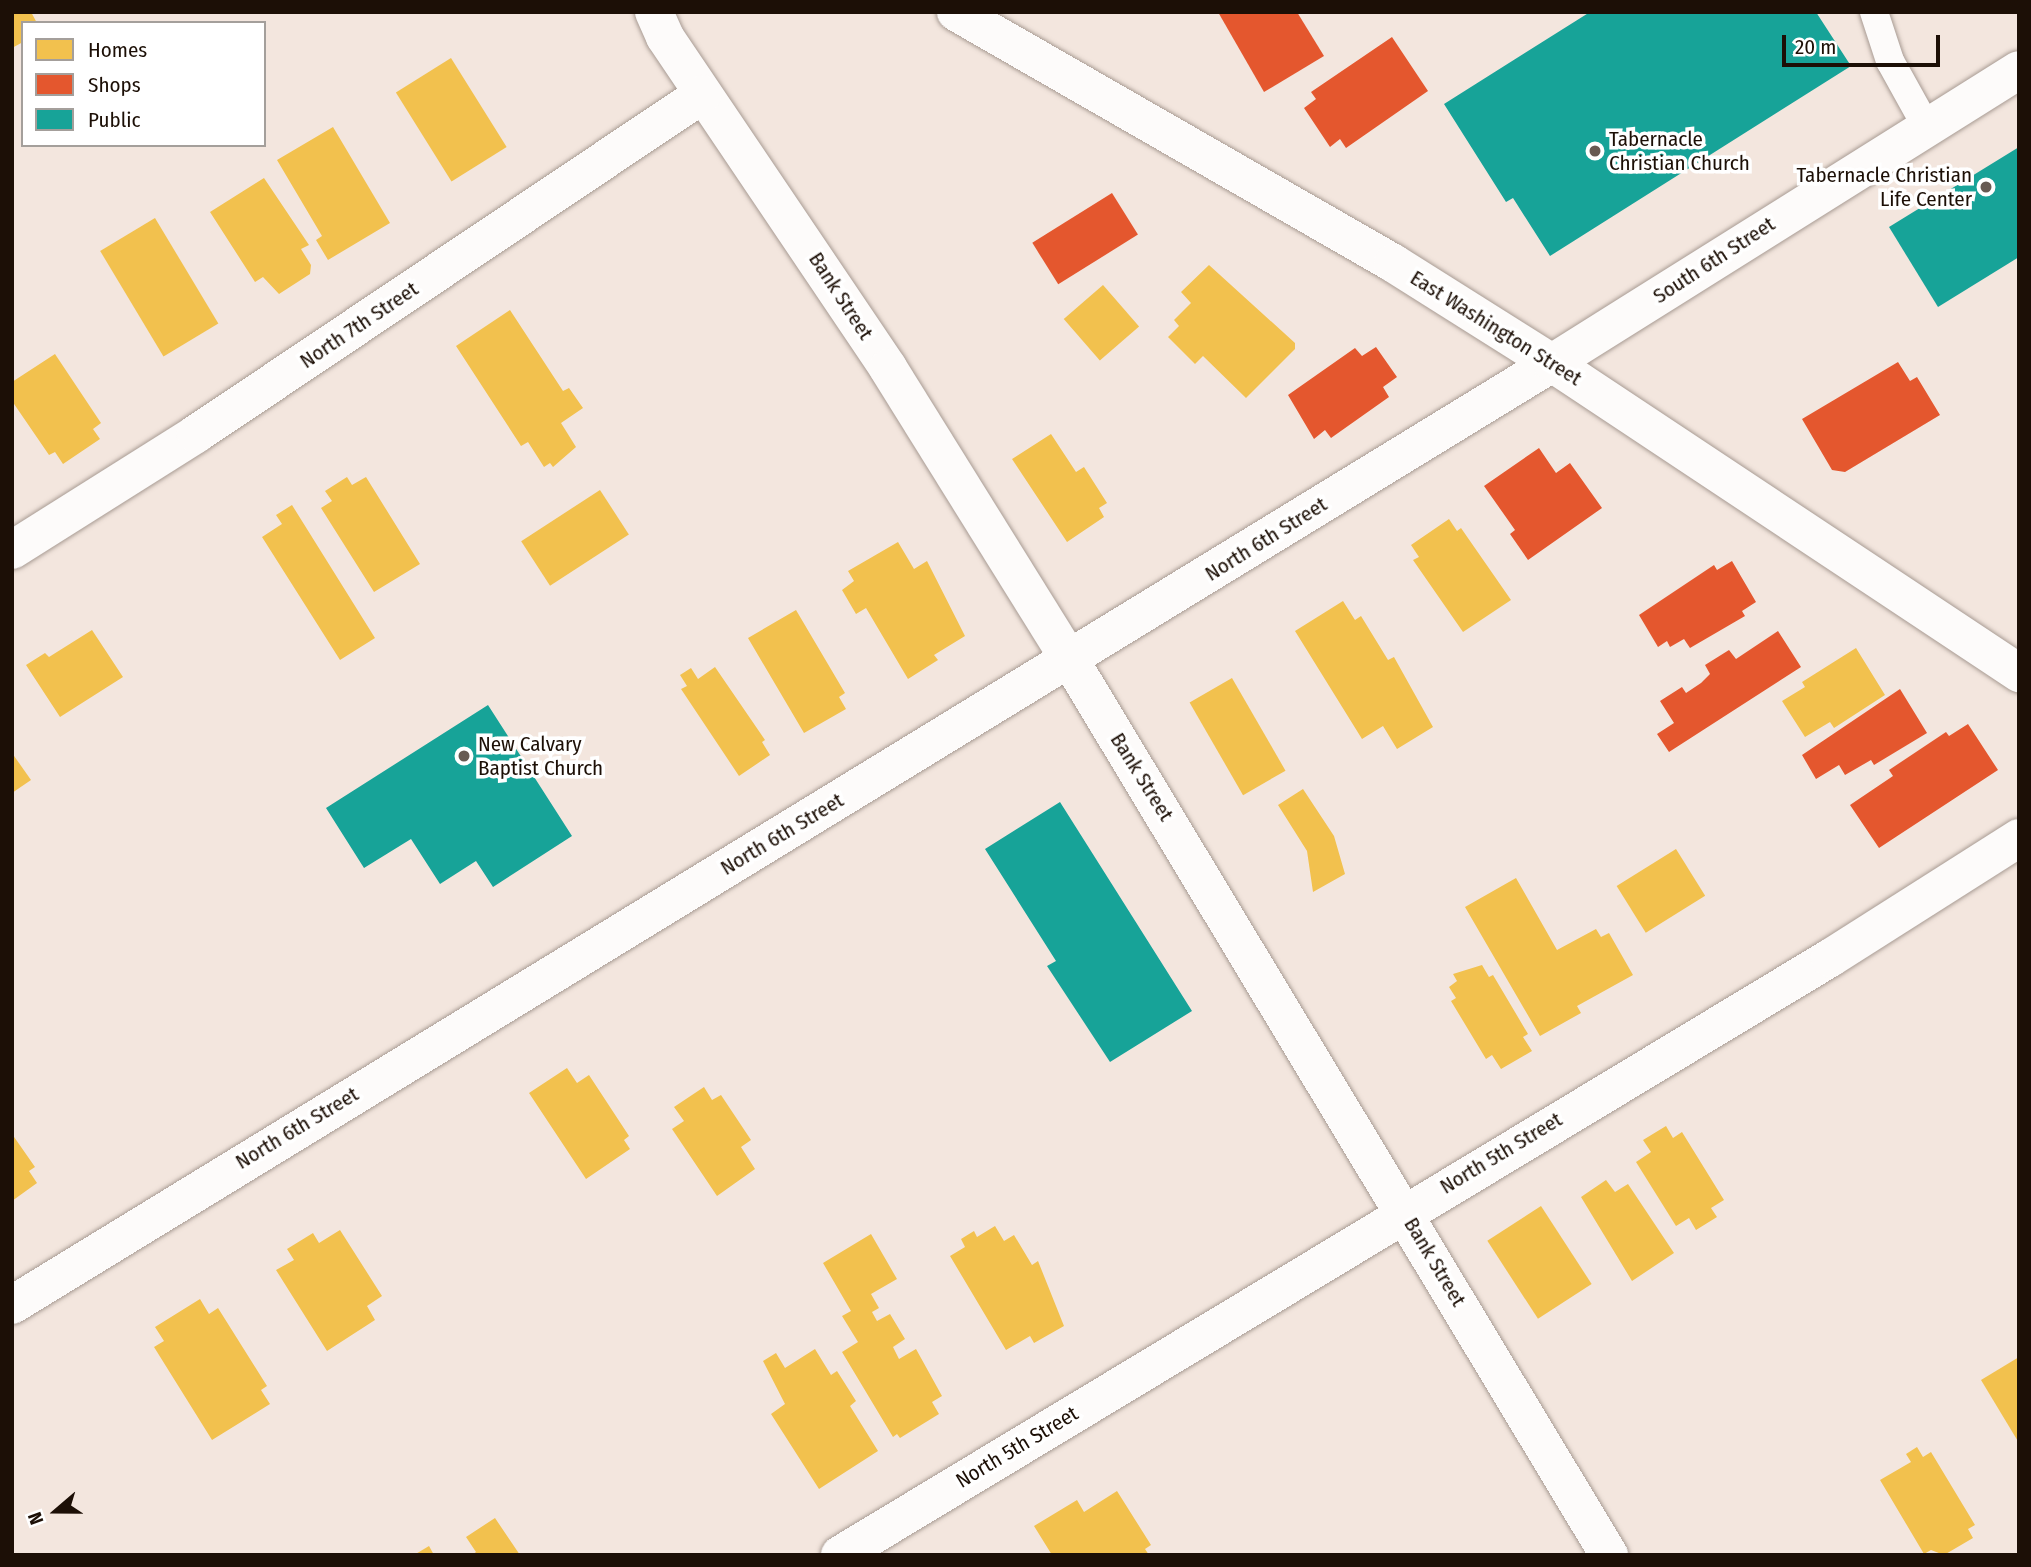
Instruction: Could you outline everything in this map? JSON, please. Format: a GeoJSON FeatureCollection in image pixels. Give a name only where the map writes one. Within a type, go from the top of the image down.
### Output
{"type":"FeatureCollection","features":[{"type":"Feature","properties":{"kind":"street","name":"Bank Street"},"geometry":{"type":"LineString","coordinates":[[654,12],[665,37],[888,368],[1070,660],[1609,1555]]}},
{"type":"Feature","properties":{"kind":"street","name":"East Washington Street"},"geometry":{"type":"LineString","coordinates":[[956,12],[1392,263],[1552,363],[2019,673]]}},
{"type":"Feature","properties":{"kind":"street","name":"South 6th Street"},"geometry":{"type":"LineString","coordinates":[[1552,363],[2019,70]]}},
{"type":"Feature","properties":{"kind":"street","name":"North 7th Street"},"geometry":{"type":"LineString","coordinates":[[12,550],[196,434],[703,94]]}},
{"type":"Feature","properties":{"kind":"street","name":"North 6th Street"},"geometry":{"type":"LineString","coordinates":[[12,1306],[1552,363]]}},
{"type":"Feature","properties":{"kind":"street","name":"North 5th Street"},"geometry":{"type":"LineString","coordinates":[[840,1555],[1404,1211],[1830,958],[2019,838]]}},
{"type":"Feature","properties":{"kind":"lane"},"geometry":{"type":"LineString","coordinates":[[1874,12],[1890,61],[1926,126]]}},
{"type":"Feature","properties":{"kind":"building: Homes"},"geometry":{"type":"Polygon","coordinates":[[[12,12],[31,12],[36,21],[21,21],[21,43],[12,48],[12,12]]]}},
{"type":"Feature","properties":{"kind":"building: Homes"},"geometry":{"type":"Polygon","coordinates":[[[451,58],[507,147],[452,181],[396,92],[451,58]]]}},
{"type":"Feature","properties":{"kind":"building: Homes"},"geometry":{"type":"Polygon","coordinates":[[[333,127],[390,223],[328,260],[316,240],[322,236],[277,160],[333,127]]]}},
{"type":"Feature","properties":{"kind":"building: Homes"},"geometry":{"type":"Polygon","coordinates":[[[264,178],[309,245],[301,249],[311,265],[310,274],[279,294],[263,277],[255,282],[210,212],[264,178]]]}},
{"type":"Feature","properties":{"kind":"building: Homes"},"geometry":{"type":"Polygon","coordinates":[[[155,218],[218,323],[163,356],[100,251],[155,218]]]}},
{"type":"Feature","properties":{"kind":"building: Homes"},"geometry":{"type":"Polygon","coordinates":[[[1209,265],[1295,343],[1295,349],[1246,398],[1203,356],[1195,364],[1168,337],[1179,326],[1174,320],[1191,303],[1181,292],[1209,265]]]}},
{"type":"Feature","properties":{"kind":"building: Homes"},"geometry":{"type":"Polygon","coordinates":[[[1103,285],[1139,327],[1100,361],[1064,319],[1103,285]]]}},
{"type":"Feature","properties":{"kind":"building: Homes"},"geometry":{"type":"Polygon","coordinates":[[[510,310],[563,391],[569,388],[583,408],[561,423],[576,447],[553,467],[550,463],[544,467],[528,442],[521,446],[456,346],[510,310]]]}},
{"type":"Feature","properties":{"kind":"building: Homes"},"geometry":{"type":"Polygon","coordinates":[[[55,354],[101,423],[93,429],[100,439],[63,464],[55,452],[49,455],[12,401],[12,382],[55,354]]]}},
{"type":"Feature","properties":{"kind":"building: Homes"},"geometry":{"type":"Polygon","coordinates":[[[1051,434],[1076,472],[1084,467],[1107,503],[1099,508],[1104,517],[1067,542],[1012,459],[1051,434]]]}},
{"type":"Feature","properties":{"kind":"building: Homes"},"geometry":{"type":"Polygon","coordinates":[[[347,477],[352,485],[366,477],[420,564],[374,592],[321,508],[332,501],[325,491],[347,477]]]}},
{"type":"Feature","properties":{"kind":"building: Homes"},"geometry":{"type":"Polygon","coordinates":[[[600,490],[629,534],[550,586],[521,541],[600,490]]]}},
{"type":"Feature","properties":{"kind":"building: Homes"},"geometry":{"type":"Polygon","coordinates":[[[292,505],[375,638],[340,660],[262,537],[282,524],[276,515],[292,505]]]}},
{"type":"Feature","properties":{"kind":"building: Homes"},"geometry":{"type":"Polygon","coordinates":[[[1449,519],[1457,531],[1461,528],[1511,600],[1463,632],[1413,560],[1419,557],[1411,545],[1449,519]]]}},
{"type":"Feature","properties":{"kind":"building: Homes"},"geometry":{"type":"Polygon","coordinates":[[[898,542],[914,569],[927,561],[965,636],[934,655],[938,660],[908,679],[866,608],[856,614],[842,590],[854,581],[848,571],[898,542]]]}},
{"type":"Feature","properties":{"kind":"building: Homes"},"geometry":{"type":"Polygon","coordinates":[[[1343,601],[1355,620],[1361,616],[1388,660],[1394,657],[1433,727],[1397,749],[1383,726],[1362,739],[1295,631],[1343,601]]]}},
{"type":"Feature","properties":{"kind":"building: Homes"},"geometry":{"type":"Polygon","coordinates":[[[796,610],[845,693],[839,697],[846,709],[804,733],[748,638],[796,610]]]}},
{"type":"Feature","properties":{"kind":"building: Homes"},"geometry":{"type":"Polygon","coordinates":[[[92,630],[123,677],[60,717],[26,665],[45,653],[49,657],[92,630]]]}},
{"type":"Feature","properties":{"kind":"building: Homes"},"geometry":{"type":"Polygon","coordinates":[[[1856,648],[1885,695],[1834,728],[1830,722],[1805,737],[1782,701],[1805,687],[1802,682],[1856,648]]]}},
{"type":"Feature","properties":{"kind":"building: Homes"},"geometry":{"type":"Polygon","coordinates":[[[715,667],[765,740],[762,742],[770,755],[739,776],[681,689],[687,686],[680,675],[691,668],[698,679],[715,667]]]}},
{"type":"Feature","properties":{"kind":"building: Homes"},"geometry":{"type":"Polygon","coordinates":[[[1232,678],[1286,771],[1243,795],[1190,702],[1232,678]]]}},
{"type":"Feature","properties":{"kind":"building: Homes"},"geometry":{"type":"Polygon","coordinates":[[[12,753],[31,780],[12,793],[12,753]]]}},
{"type":"Feature","properties":{"kind":"building: Homes"},"geometry":{"type":"Polygon","coordinates":[[[1303,789],[1334,836],[1345,874],[1313,892],[1307,851],[1278,805],[1303,789]]]}},
{"type":"Feature","properties":{"kind":"building: Homes"},"geometry":{"type":"Polygon","coordinates":[[[1676,849],[1705,896],[1646,933],[1617,886],[1676,849]]]}},
{"type":"Feature","properties":{"kind":"building: Homes"},"geometry":{"type":"Polygon","coordinates":[[[1516,878],[1557,950],[1596,929],[1601,937],[1609,933],[1633,975],[1577,1006],[1581,1013],[1540,1036],[1465,907],[1516,878]]]}},
{"type":"Feature","properties":{"kind":"building: Homes"},"geometry":{"type":"Polygon","coordinates":[[[1482,965],[1489,977],[1493,975],[1528,1034],[1523,1037],[1532,1051],[1501,1069],[1492,1055],[1486,1059],[1451,1001],[1456,998],[1449,987],[1457,981],[1453,974],[1482,965]]]}},
{"type":"Feature","properties":{"kind":"building: Homes"},"geometry":{"type":"Polygon","coordinates":[[[567,1068],[577,1083],[589,1075],[629,1136],[624,1140],[630,1149],[586,1179],[529,1093],[567,1068]]]}},
{"type":"Feature","properties":{"kind":"building: Homes"},"geometry":{"type":"Polygon","coordinates":[[[704,1087],[712,1100],[721,1095],[751,1140],[741,1147],[755,1169],[717,1196],[672,1129],[684,1121],[674,1107],[704,1087]]]}},
{"type":"Feature","properties":{"kind":"building: Homes"},"geometry":{"type":"Polygon","coordinates":[[[1666,1126],[1673,1138],[1682,1132],[1724,1200],[1711,1208],[1717,1217],[1696,1230],[1689,1218],[1676,1226],[1636,1162],[1651,1152],[1643,1140],[1666,1126]]]}},
{"type":"Feature","properties":{"kind":"building: Homes"},"geometry":{"type":"Polygon","coordinates":[[[12,1134],[35,1167],[29,1171],[37,1183],[12,1201],[12,1134]]]}},
{"type":"Feature","properties":{"kind":"building: Homes"},"geometry":{"type":"Polygon","coordinates":[[[1606,1180],[1615,1192],[1628,1184],[1674,1253],[1632,1281],[1581,1197],[1606,1180]]]}},
{"type":"Feature","properties":{"kind":"building: Homes"},"geometry":{"type":"Polygon","coordinates":[[[1541,1206],[1592,1284],[1538,1319],[1487,1241],[1541,1206]]]}},
{"type":"Feature","properties":{"kind":"building: Homes"},"geometry":{"type":"Polygon","coordinates":[[[995,1226],[1004,1241],[1014,1235],[1032,1265],[1038,1261],[1064,1326],[1034,1343],[1030,1336],[1006,1350],[950,1256],[965,1247],[961,1239],[974,1231],[977,1237],[995,1226]]]}},
{"type":"Feature","properties":{"kind":"building: Homes"},"geometry":{"type":"Polygon","coordinates":[[[340,1230],[382,1296],[367,1306],[375,1320],[327,1351],[276,1270],[294,1260],[287,1249],[313,1233],[319,1243],[340,1230]]]}},
{"type":"Feature","properties":{"kind":"building: Homes"},"geometry":{"type":"Polygon","coordinates":[[[871,1234],[897,1279],[871,1294],[879,1308],[872,1312],[877,1321],[890,1314],[905,1339],[893,1347],[899,1359],[916,1349],[942,1396],[932,1402],[939,1414],[900,1438],[897,1434],[893,1437],[842,1352],[858,1342],[842,1316],[851,1311],[823,1263],[871,1234]]]}},
{"type":"Feature","properties":{"kind":"building: Homes"},"geometry":{"type":"Polygon","coordinates":[[[200,1299],[209,1314],[218,1308],[267,1386],[261,1390],[270,1404],[212,1440],[154,1347],[164,1341],[155,1327],[200,1299]]]}},
{"type":"Feature","properties":{"kind":"building: Homes"},"geometry":{"type":"Polygon","coordinates":[[[815,1349],[831,1375],[837,1371],[856,1401],[850,1406],[878,1451],[819,1489],[771,1414],[785,1404],[763,1361],[776,1353],[785,1368],[815,1349]]]}},
{"type":"Feature","properties":{"kind":"building: Homes"},"geometry":{"type":"Polygon","coordinates":[[[2019,1357],[2019,1443],[1981,1380],[2019,1357]]]}},
{"type":"Feature","properties":{"kind":"building: Homes"},"geometry":{"type":"Polygon","coordinates":[[[1917,1447],[1923,1457],[1931,1452],[1975,1525],[1968,1529],[1973,1538],[1944,1555],[1931,1550],[1924,1554],[1880,1480],[1911,1462],[1906,1454],[1917,1447]]]}},
{"type":"Feature","properties":{"kind":"building: Homes"},"geometry":{"type":"Polygon","coordinates":[[[1117,1491],[1151,1545],[1145,1549],[1149,1555],[1052,1555],[1034,1526],[1077,1500],[1084,1512],[1117,1491]]]}},
{"type":"Feature","properties":{"kind":"building: Homes"},"geometry":{"type":"Polygon","coordinates":[[[495,1518],[520,1555],[472,1555],[476,1552],[466,1537],[495,1518]]]}},
{"type":"Feature","properties":{"kind":"building: Homes"},"geometry":{"type":"Polygon","coordinates":[[[429,1546],[434,1555],[414,1555],[429,1546]]]}},
{"type":"Feature","properties":{"kind":"building: Shops"},"geometry":{"type":"Polygon","coordinates":[[[1218,12],[1297,12],[1324,56],[1264,92],[1218,12]]]}},
{"type":"Feature","properties":{"kind":"building: Shops"},"geometry":{"type":"Polygon","coordinates":[[[1392,37],[1428,91],[1346,148],[1340,139],[1330,147],[1304,108],[1316,99],[1311,92],[1392,37]]]}},
{"type":"Feature","properties":{"kind":"building: Shops"},"geometry":{"type":"Polygon","coordinates":[[[1112,193],[1138,235],[1058,284],[1032,243],[1112,193]]]}},
{"type":"Feature","properties":{"kind":"building: Shops"},"geometry":{"type":"Polygon","coordinates":[[[1376,347],[1397,377],[1383,387],[1389,397],[1331,438],[1325,430],[1314,439],[1288,395],[1355,348],[1362,356],[1376,347]]]}},
{"type":"Feature","properties":{"kind":"building: Shops"},"geometry":{"type":"Polygon","coordinates":[[[1898,362],[1910,381],[1917,377],[1940,415],[1845,472],[1832,470],[1802,419],[1898,362]]]}},
{"type":"Feature","properties":{"kind":"building: Shops"},"geometry":{"type":"Polygon","coordinates":[[[1539,448],[1556,473],[1570,463],[1602,508],[1528,560],[1510,534],[1515,530],[1484,486],[1539,448]]]}},
{"type":"Feature","properties":{"kind":"building: Shops"},"geometry":{"type":"Polygon","coordinates":[[[1732,561],[1756,602],[1742,611],[1745,616],[1690,648],[1684,639],[1670,647],[1667,641],[1658,647],[1639,615],[1714,565],[1717,570],[1732,561]]]}},
{"type":"Feature","properties":{"kind":"building: Shops"},"geometry":{"type":"Polygon","coordinates":[[[1778,631],[1801,667],[1669,752],[1657,734],[1674,723],[1660,701],[1682,687],[1686,693],[1701,683],[1710,674],[1705,665],[1729,650],[1736,659],[1778,631]]]}},
{"type":"Feature","properties":{"kind":"building: Shops"},"geometry":{"type":"Polygon","coordinates":[[[1900,689],[1927,733],[1874,765],[1871,760],[1845,775],[1839,765],[1816,779],[1802,755],[1900,689]]]}},
{"type":"Feature","properties":{"kind":"building: Shops"},"geometry":{"type":"Polygon","coordinates":[[[1968,724],[1998,770],[1879,848],[1850,805],[1893,776],[1889,770],[1946,732],[1949,736],[1968,724]]]}},
{"type":"Feature","properties":{"kind":"building: Public","name":"Tabernacle Christian Church"},"geometry":{"type":"Polygon","coordinates":[[[1590,12],[1816,12],[1851,66],[1550,256],[1513,198],[1506,202],[1444,104],[1590,12]]]}},
{"type":"Feature","properties":{"kind":"building: Public","name":"Tabernacle Christian Life Center"},"geometry":{"type":"Polygon","coordinates":[[[2019,147],[2019,257],[1938,307],[1889,227],[2019,147]]]}},
{"type":"Feature","properties":{"kind":"building: Public","name":"New Calvary Baptist Church"},"geometry":{"type":"Polygon","coordinates":[[[488,705],[572,836],[493,887],[476,861],[440,884],[411,839],[364,868],[326,808],[488,705]]]}},
{"type":"Feature","properties":{"kind":"building: Public"},"geometry":{"type":"Polygon","coordinates":[[[1060,802],[1192,1011],[1110,1062],[1047,966],[1056,961],[985,849],[1060,802]]]}},
{"type":"Feature","properties":{"kind":"place","name":"Tabernacle Christian Church"},"geometry":{"type":"Point","coordinates":[1595,151]}},
{"type":"Feature","properties":{"kind":"place","name":"Tabernacle Christian Life Center"},"geometry":{"type":"Point","coordinates":[1986,187]}},
{"type":"Feature","properties":{"kind":"place","name":"New Calvary Baptist Church"},"geometry":{"type":"Point","coordinates":[464,756]}}]}
